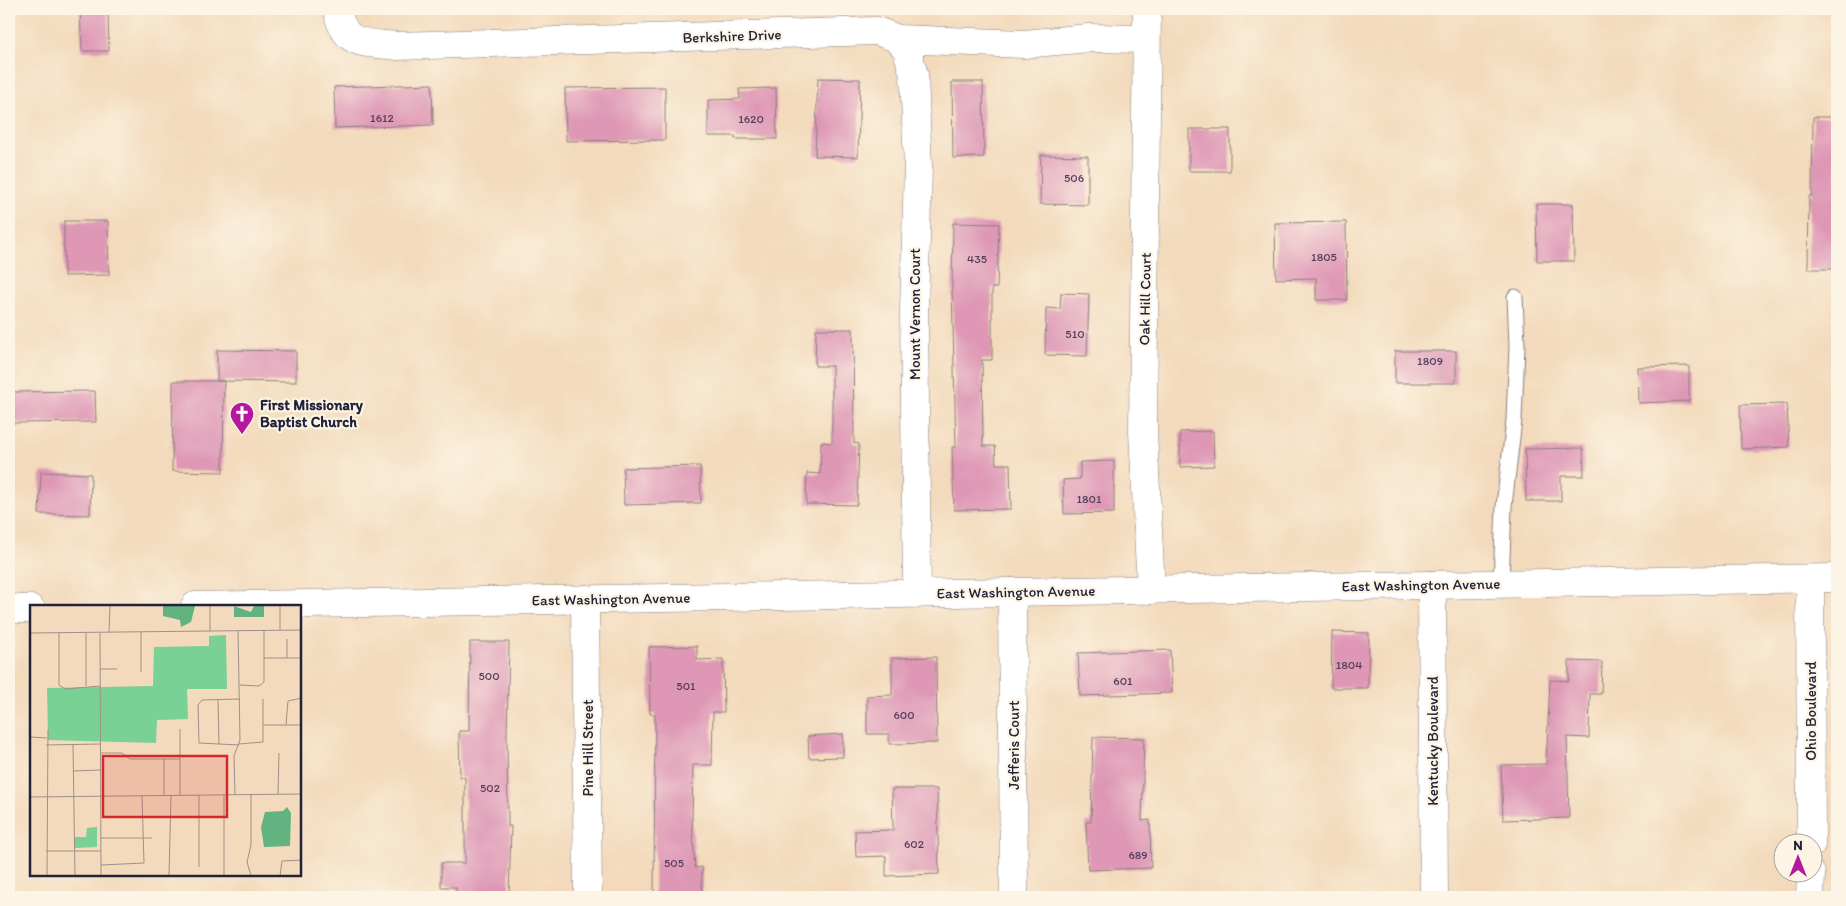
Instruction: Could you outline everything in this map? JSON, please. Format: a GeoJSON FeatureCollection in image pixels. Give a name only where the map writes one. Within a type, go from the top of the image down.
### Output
{"type":"FeatureCollection","features":[{"type":"Feature","properties":{"kind":"street","name":"Berkshire Drive"},"geometry":{"type":"LineString","coordinates":[[337,9],[340,23],[348,37],[360,42],[398,46],[877,31],[898,38],[1024,44],[1089,38],[1146,39]]}},
{"type":"Feature","properties":{"kind":"street","name":"Oak Hill Court"},"geometry":{"type":"LineString","coordinates":[[1147,9],[1147,225],[1143,431],[1151,590]]}},
{"type":"Feature","properties":{"kind":"street","name":"Mount Vernon Court"},"geometry":{"type":"LineString","coordinates":[[898,38],[907,50],[914,75],[918,167],[914,311],[916,594]]}},
{"type":"Feature","properties":{"kind":"street","name":"East Washington Avenue"},"geometry":{"type":"LineString","coordinates":[[251,605],[1837,578]]}},
{"type":"Feature","properties":{"kind":"street","name":"Ohio Boulevard"},"geometry":{"type":"LineString","coordinates":[[1810,579],[1811,834]]}},
{"type":"Feature","properties":{"kind":"street","name":"Kentucky Boulevard"},"geometry":{"type":"LineString","coordinates":[[1432,585],[1434,897]]}},
{"type":"Feature","properties":{"kind":"street","name":"Jefferis Court"},"geometry":{"type":"LineString","coordinates":[[1012,592],[1014,897]]}},
{"type":"Feature","properties":{"kind":"street","name":"Pine Hill Street"},"geometry":{"type":"LineString","coordinates":[[585,599],[588,897]]}},
{"type":"Feature","properties":{"kind":"street"},"geometry":{"type":"LineString","coordinates":[[9,609],[30,609]]}},
{"type":"Feature","properties":{"kind":"street"},"geometry":{"type":"LineString","coordinates":[[1810,897],[1811,884]]}},
{"type":"Feature","properties":{"kind":"lane"},"geometry":{"type":"LineString","coordinates":[[1501,584],[1504,506],[1514,420],[1517,346],[1515,297]]}},
{"type":"Feature","properties":{"kind":"building"},"geometry":{"type":"Polygon","coordinates":[[[80,12],[108,12],[109,51],[82,51],[80,12]]]}},
{"type":"Feature","properties":{"kind":"building"},"geometry":{"type":"Polygon","coordinates":[[[818,78],[860,79],[858,157],[815,156],[818,78]]]}},
{"type":"Feature","properties":{"kind":"building"},"geometry":{"type":"Polygon","coordinates":[[[952,82],[983,82],[984,157],[953,158],[952,82]]]}},
{"type":"Feature","properties":{"kind":"building"},"geometry":{"type":"Polygon","coordinates":[[[432,84],[433,125],[335,128],[334,87],[432,84]]]}},
{"type":"Feature","properties":{"kind":"building"},"geometry":{"type":"Polygon","coordinates":[[[665,87],[665,140],[566,141],[565,88],[665,87]]]}},
{"type":"Feature","properties":{"kind":"building"},"geometry":{"type":"Polygon","coordinates":[[[776,88],[777,139],[735,139],[735,136],[708,136],[708,100],[740,99],[739,89],[776,88]]]}},
{"type":"Feature","properties":{"kind":"building"},"geometry":{"type":"Polygon","coordinates":[[[1813,117],[1837,117],[1837,269],[1808,269],[1809,196],[1812,196],[1813,117]]]}},
{"type":"Feature","properties":{"kind":"building"},"geometry":{"type":"Polygon","coordinates":[[[1189,129],[1230,129],[1230,171],[1189,171],[1189,129]]]}},
{"type":"Feature","properties":{"kind":"building"},"geometry":{"type":"Polygon","coordinates":[[[1041,155],[1088,156],[1088,205],[1040,204],[1041,155]]]}},
{"type":"Feature","properties":{"kind":"building"},"geometry":{"type":"Polygon","coordinates":[[[1536,204],[1573,204],[1574,261],[1537,261],[1536,204]]]}},
{"type":"Feature","properties":{"kind":"building"},"geometry":{"type":"Polygon","coordinates":[[[64,221],[108,221],[109,275],[64,276],[64,221]]]}},
{"type":"Feature","properties":{"kind":"building"},"geometry":{"type":"Polygon","coordinates":[[[1346,222],[1347,300],[1316,300],[1316,278],[1276,279],[1275,223],[1346,222]]]}},
{"type":"Feature","properties":{"kind":"building"},"geometry":{"type":"Polygon","coordinates":[[[953,223],[999,224],[997,288],[992,288],[992,360],[982,360],[983,446],[995,446],[996,464],[1010,464],[1011,509],[954,510],[952,447],[956,447],[952,287],[953,223]]]}},
{"type":"Feature","properties":{"kind":"building"},"geometry":{"type":"Polygon","coordinates":[[[1061,293],[1089,294],[1087,356],[1045,355],[1046,308],[1060,309],[1061,293]]]}},
{"type":"Feature","properties":{"kind":"building"},"geometry":{"type":"Polygon","coordinates":[[[816,329],[853,329],[854,443],[859,444],[857,505],[806,504],[807,473],[820,474],[821,442],[832,443],[832,366],[815,366],[816,329]]]}},
{"type":"Feature","properties":{"kind":"building"},"geometry":{"type":"Polygon","coordinates":[[[217,350],[296,351],[296,382],[217,381],[217,350]]]}},
{"type":"Feature","properties":{"kind":"building"},"geometry":{"type":"Polygon","coordinates":[[[1395,351],[1456,351],[1456,383],[1395,383],[1395,351]]]}},
{"type":"Feature","properties":{"kind":"building"},"geometry":{"type":"Polygon","coordinates":[[[1689,366],[1689,401],[1638,403],[1637,367],[1689,366]]]}},
{"type":"Feature","properties":{"kind":"building"},"geometry":{"type":"Polygon","coordinates":[[[173,381],[224,381],[223,472],[172,471],[173,381]]]}},
{"type":"Feature","properties":{"kind":"building"},"geometry":{"type":"Polygon","coordinates":[[[95,391],[96,422],[11,423],[10,392],[95,391]]]}},
{"type":"Feature","properties":{"kind":"building"},"geometry":{"type":"Polygon","coordinates":[[[1787,404],[1789,447],[1741,449],[1740,405],[1787,404]]]}},
{"type":"Feature","properties":{"kind":"building"},"geometry":{"type":"Polygon","coordinates":[[[1213,431],[1214,466],[1180,467],[1180,432],[1213,431]]]}},
{"type":"Feature","properties":{"kind":"building"},"geometry":{"type":"Polygon","coordinates":[[[1583,448],[1584,476],[1561,476],[1561,501],[1526,501],[1525,449],[1583,448]]]}},
{"type":"Feature","properties":{"kind":"building"},"geometry":{"type":"Polygon","coordinates":[[[1114,461],[1114,513],[1064,514],[1063,480],[1080,479],[1080,462],[1114,461]]]}},
{"type":"Feature","properties":{"kind":"building"},"geometry":{"type":"Polygon","coordinates":[[[700,466],[701,503],[624,505],[623,468],[700,466]]]}},
{"type":"Feature","properties":{"kind":"building"},"geometry":{"type":"Polygon","coordinates":[[[41,472],[91,474],[90,515],[39,514],[41,472]]]}},
{"type":"Feature","properties":{"kind":"building"},"geometry":{"type":"Polygon","coordinates":[[[1332,632],[1369,633],[1368,688],[1331,688],[1332,632]]]}},
{"type":"Feature","properties":{"kind":"building"},"geometry":{"type":"Polygon","coordinates":[[[470,642],[509,642],[508,826],[511,826],[509,897],[456,897],[456,887],[441,887],[441,863],[465,863],[465,777],[460,777],[459,731],[469,731],[470,642]]]}},
{"type":"Feature","properties":{"kind":"building"},"geometry":{"type":"Polygon","coordinates":[[[697,646],[697,660],[723,659],[724,712],[713,712],[712,765],[693,765],[692,820],[695,868],[702,867],[702,897],[654,897],[655,714],[650,714],[649,647],[697,646]]]}},
{"type":"Feature","properties":{"kind":"building"},"geometry":{"type":"Polygon","coordinates":[[[1170,650],[1172,693],[1080,696],[1078,653],[1170,650]]]}},
{"type":"Feature","properties":{"kind":"building"},"geometry":{"type":"Polygon","coordinates":[[[936,657],[937,743],[889,744],[889,734],[867,734],[867,696],[892,695],[892,658],[936,657]]]}},
{"type":"Feature","properties":{"kind":"building"},"geometry":{"type":"Polygon","coordinates":[[[1569,661],[1602,662],[1601,694],[1590,694],[1589,738],[1567,737],[1569,818],[1503,820],[1501,765],[1546,764],[1550,680],[1569,681],[1569,661]]]}},
{"type":"Feature","properties":{"kind":"building"},"geometry":{"type":"Polygon","coordinates":[[[843,734],[843,757],[809,758],[808,736],[843,734]]]}},
{"type":"Feature","properties":{"kind":"building"},"geometry":{"type":"Polygon","coordinates":[[[1093,737],[1144,738],[1142,821],[1150,820],[1151,868],[1088,870],[1086,822],[1091,822],[1093,737]]]}},
{"type":"Feature","properties":{"kind":"building"},"geometry":{"type":"Polygon","coordinates":[[[892,789],[937,789],[939,874],[886,876],[886,856],[856,857],[855,831],[893,830],[892,789]]]}},
{"type":"Feature","properties":{"kind":"place","name":"First Missionary Baptist Church"},"geometry":{"type":"Point","coordinates":[242,435]}}]}
